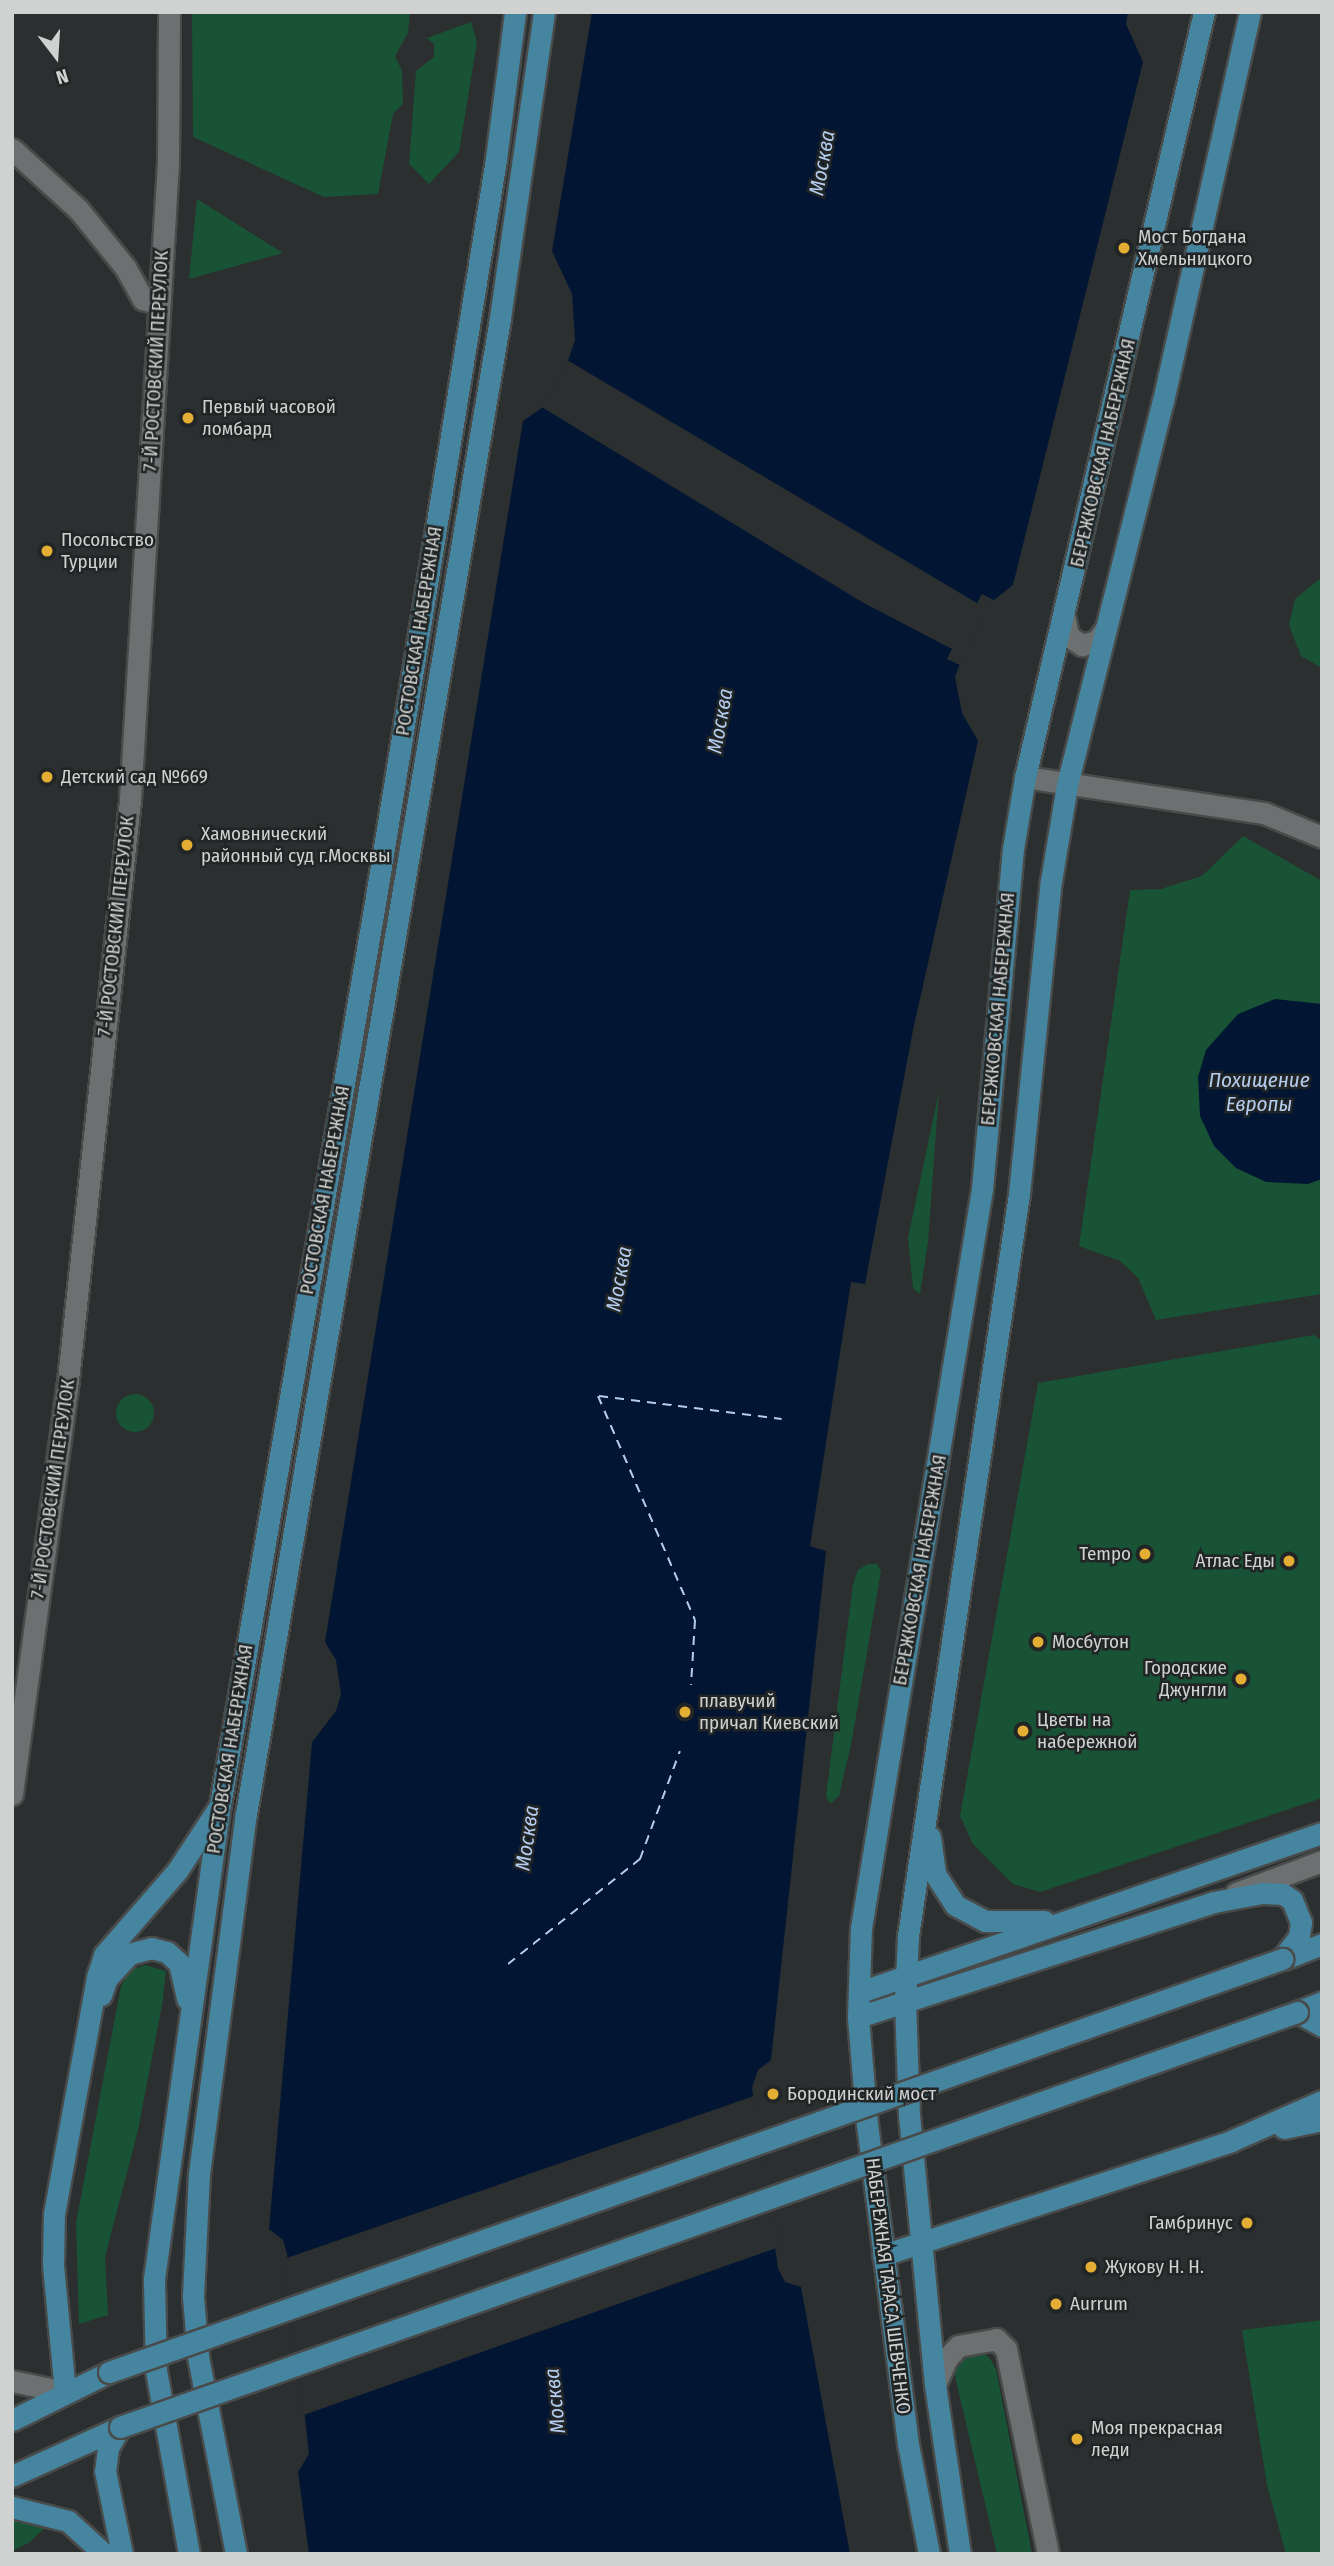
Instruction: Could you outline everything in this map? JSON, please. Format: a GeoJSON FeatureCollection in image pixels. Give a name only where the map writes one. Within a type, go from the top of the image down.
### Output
{"type":"FeatureCollection","features":[{"type":"Feature","properties":{"kind":"main road","name":"РОСТОВСКАЯ НАБЕРЕЖНАЯ"},"geometry":{"type":"LineString","coordinates":[[189,2554],[156,2370],[154,2279],[220,1805],[376,897],[496,159],[515,12]]}},
{"type":"Feature","properties":{"kind":"main road","name":"РОСТОВСКАЯ НАБЕРЕЖНАЯ"},"geometry":{"type":"LineString","coordinates":[[236,2554],[198,2356],[193,2296],[200,2174],[246,1814],[500,318],[544,12]]}},
{"type":"Feature","properties":{"kind":"main road","name":"БЕРЕЖКОВСКАЯ НАБЕРЕЖНАЯ"},"geometry":{"type":"LineString","coordinates":[[858,2017],[861,1928],[982,1189],[1010,876],[1025,777],[1065,620],[1204,12]]}},
{"type":"Feature","properties":{"kind":"main road","name":"БЕРЕЖКОВСКАЯ НАБЕРЕЖНАЯ"},"geometry":{"type":"LineString","coordinates":[[905,2002],[927,1807],[1018,1194],[1051,881],[1067,785],[1163,401],[1250,12]]}},
{"type":"Feature","properties":{"kind":"main road"},"geometry":{"type":"LineString","coordinates":[[65,2392],[53,2264],[54,2214],[104,1955],[177,1871],[220,1805]]}},
{"type":"Feature","properties":{"kind":"main road"},"geometry":{"type":"LineString","coordinates":[[927,1807],[935,1874],[955,1905],[985,1921],[1010,1924],[1083,1914]]}},
{"type":"Feature","properties":{"kind":"main road"},"geometry":{"type":"LineString","coordinates":[[860,1992],[1322,1833]]}},
{"type":"Feature","properties":{"kind":"main road"},"geometry":{"type":"LineString","coordinates":[[858,2017],[1214,1902],[1262,1893],[1283,1894],[1292,1900],[1301,1922],[1300,1937],[1282,1959]]}},
{"type":"Feature","properties":{"kind":"main road"},"geometry":{"type":"LineString","coordinates":[[12,2420],[109,2372],[1322,1944]]}},
{"type":"Feature","properties":{"kind":"main road"},"geometry":{"type":"LineString","coordinates":[[92,2016],[107,1978],[129,1954],[151,1948],[167,1952],[179,1963],[190,2022]]}},
{"type":"Feature","properties":{"kind":"main road","name":"НАБЕРЕЖНАЯ ТАРАСА ШЕВЧЕНКО"},"geometry":{"type":"LineString","coordinates":[[905,2002],[920,2246],[935,2385],[960,2554]]}},
{"type":"Feature","properties":{"kind":"main road"},"geometry":{"type":"LineString","coordinates":[[12,2476],[120,2427],[1322,2002]]}},
{"type":"Feature","properties":{"kind":"main road"},"geometry":{"type":"LineString","coordinates":[[1297,2012],[1322,2026]]}},
{"type":"Feature","properties":{"kind":"main road","name":"НАБЕРЕЖНАЯ ТАРАСА ШЕВЧЕНКО"},"geometry":{"type":"LineString","coordinates":[[858,2017],[883,2255],[908,2444],[929,2554]]}},
{"type":"Feature","properties":{"kind":"main road"},"geometry":{"type":"LineString","coordinates":[[883,2255],[920,2246],[1231,2141],[1322,2101]]}},
{"type":"Feature","properties":{"kind":"main road"},"geometry":{"type":"LineString","coordinates":[[1231,2141],[1322,2120]]}},
{"type":"Feature","properties":{"kind":"main road"},"geometry":{"type":"LineString","coordinates":[[120,2427],[108,2448],[105,2471],[122,2554]]}},
{"type":"Feature","properties":{"kind":"main road"},"geometry":{"type":"LineString","coordinates":[[12,2507],[68,2521],[104,2554]]}},
{"type":"Feature","properties":{"kind":"street","name":"7-Й РОСТОВСКИЙ ПЕРЕУЛОК"},"geometry":{"type":"LineString","coordinates":[[12,1794],[67,1389],[128,814],[168,163],[169,12]]}},
{"type":"Feature","properties":{"kind":"street"},"geometry":{"type":"LineString","coordinates":[[12,149],[78,209],[125,267],[143,299],[159,297]]}},
{"type":"Feature","properties":{"kind":"street"},"geometry":{"type":"LineString","coordinates":[[1065,620],[1069,636],[1082,645],[1097,641],[1106,628]]}},
{"type":"Feature","properties":{"kind":"street"},"geometry":{"type":"LineString","coordinates":[[1025,777],[1264,813],[1322,837]]}},
{"type":"Feature","properties":{"kind":"street"},"geometry":{"type":"LineString","coordinates":[[1214,1902],[1322,1861]]}},
{"type":"Feature","properties":{"kind":"street","name":"НАБЕРЕЖНАЯ ТАРАСА ШЕВЧЕНКО"},"geometry":{"type":"LineString","coordinates":[[935,2385],[947,2358],[958,2346],[996,2339],[1006,2349],[1048,2554]]}},
{"type":"Feature","properties":{"kind":"street"},"geometry":{"type":"LineString","coordinates":[[12,2381],[65,2392]]}},
{"type":"Feature","properties":{"kind":"green space"},"geometry":{"type":"Polygon","coordinates":[[[192,12],[410,12],[408,33],[395,56],[402,71],[403,104],[393,114],[378,194],[324,197],[193,137],[192,12]]]}},
{"type":"Feature","properties":{"kind":"green space"},"geometry":{"type":"Polygon","coordinates":[[[471,22],[477,42],[459,152],[429,184],[409,164],[416,71],[434,57],[434,44],[427,38],[471,22]]]}},
{"type":"Feature","properties":{"kind":"green space"},"geometry":{"type":"Polygon","coordinates":[[[197,199],[283,253],[189,279],[197,199]]]}},
{"type":"Feature","properties":{"kind":"green space"},"geometry":{"type":"Polygon","coordinates":[[[1322,577],[1322,668],[1301,656],[1289,625],[1295,599],[1322,577]]]}},
{"type":"Feature","properties":{"kind":"green space"},"geometry":{"type":"Polygon","coordinates":[[[1243,836],[1322,881],[1322,1294],[1156,1320],[1138,1278],[1120,1261],[1079,1246],[1130,890],[1161,889],[1202,876],[1243,836]]]}},
{"type":"Feature","properties":{"kind":"green space"},"geometry":{"type":"Polygon","coordinates":[[[939,1091],[928,1242],[920,1294],[913,1288],[908,1238],[939,1091]]]}},
{"type":"Feature","properties":{"kind":"green space"},"geometry":{"type":"Polygon","coordinates":[[[1314,1335],[1322,1341],[1322,1798],[1040,1892],[1013,1884],[973,1844],[960,1816],[1038,1383],[1314,1335]]]}},
{"type":"Feature","properties":{"kind":"green space"},"geometry":{"type":"Polygon","coordinates":[[[135,1394],[148,1400],[154,1413],[148,1426],[135,1432],[122,1426],[116,1413],[122,1400],[135,1394]]]}},
{"type":"Feature","properties":{"kind":"green space"},"geometry":{"type":"Polygon","coordinates":[[[868,1564],[877,1564],[881,1571],[851,1745],[839,1796],[830,1804],[826,1796],[853,1584],[858,1570],[868,1564]]]}},
{"type":"Feature","properties":{"kind":"green space"},"geometry":{"type":"Polygon","coordinates":[[[145,1965],[166,1971],[138,2130],[105,2257],[108,2315],[79,2324],[76,2223],[121,1986],[130,1970],[145,1965]]]}},
{"type":"Feature","properties":{"kind":"green space"},"geometry":{"type":"Polygon","coordinates":[[[1322,2320],[1322,2554],[1286,2554],[1267,2485],[1242,2330],[1322,2320]]]}},
{"type":"Feature","properties":{"kind":"green space"},"geometry":{"type":"Polygon","coordinates":[[[979,2353],[989,2357],[996,2369],[1032,2554],[997,2554],[955,2371],[966,2357],[979,2353]]]}},
{"type":"Feature","properties":{"kind":"green space"},"geometry":{"type":"Polygon","coordinates":[[[12,2516],[51,2522],[30,2542],[12,2551],[12,2516]]]}},
{"type":"Feature","properties":{"kind":"water","name":"Москва"},"geometry":{"type":"Polygon","coordinates":[[[592,12],[1128,12],[1126,24],[1143,62],[1013,585],[980,611],[955,677],[962,713],[978,741],[913,1030],[865,1284],[851,1282],[810,1546],[826,1551],[771,2060],[758,2070],[752,2088],[778,2268],[785,2282],[801,2287],[850,2554],[309,2554],[298,2472],[309,2454],[287,2254],[283,2240],[269,2229],[312,1742],[336,1711],[341,1694],[336,1660],[325,1642],[523,421],[549,403],[559,387],[575,340],[572,294],[552,251],[592,12]]]}},
{"type":"Feature","properties":{"kind":"water","name":"Похищение Европы"},"geometry":{"type":"Polygon","coordinates":[[[1275,999],[1322,1004],[1322,1179],[1308,1184],[1266,1182],[1236,1168],[1214,1146],[1200,1116],[1198,1077],[1206,1050],[1238,1014],[1275,999]]]}},
{"type":"Feature","properties":{"kind":"pier"},"geometry":{"type":"Polygon","coordinates":[[[567,360],[977,603],[982,594],[996,601],[983,613],[962,666],[947,659],[952,649],[862,602],[540,406],[556,386],[567,360]]]}},
{"type":"Feature","properties":{"kind":"pier"},"geometry":{"type":"Polygon","coordinates":[[[757,2095],[779,2247],[301,2416],[284,2259],[757,2095]]]}},
{"type":"Feature","properties":{"kind":"ferry route"},"geometry":{"type":"LineString","coordinates":[[598,1396],[695,1620],[691,1685]]}},
{"type":"Feature","properties":{"kind":"ferry route"},"geometry":{"type":"LineString","coordinates":[[599,1396],[782,1419]]}},
{"type":"Feature","properties":{"kind":"ferry route"},"geometry":{"type":"LineString","coordinates":[[508,1964],[640,1859],[680,1751]]}},
{"type":"Feature","properties":{"kind":"place","name":"Мост Богдана Хмельницкого"},"geometry":{"type":"Point","coordinates":[1124,248]}},
{"type":"Feature","properties":{"kind":"place","name":"Первый часовой ломбард"},"geometry":{"type":"Point","coordinates":[188,418]}},
{"type":"Feature","properties":{"kind":"place","name":"Посольство Турции"},"geometry":{"type":"Point","coordinates":[47,551]}},
{"type":"Feature","properties":{"kind":"place","name":"Детский сад №669"},"geometry":{"type":"Point","coordinates":[47,777]}},
{"type":"Feature","properties":{"kind":"place","name":"Хамовнический районный суд г.Москвы"},"geometry":{"type":"Point","coordinates":[187,845]}},
{"type":"Feature","properties":{"kind":"place","name":"Tempo"},"geometry":{"type":"Point","coordinates":[1145,1554]}},
{"type":"Feature","properties":{"kind":"place","name":"Атлас Еды"},"geometry":{"type":"Point","coordinates":[1289,1561]}},
{"type":"Feature","properties":{"kind":"place","name":"Мосбутон"},"geometry":{"type":"Point","coordinates":[1038,1642]}},
{"type":"Feature","properties":{"kind":"place","name":"Городские Джунгли"},"geometry":{"type":"Point","coordinates":[1241,1679]}},
{"type":"Feature","properties":{"kind":"place","name":"плавучий причал Киевский"},"geometry":{"type":"Point","coordinates":[685,1712]}},
{"type":"Feature","properties":{"kind":"place","name":"Цветы на набережной"},"geometry":{"type":"Point","coordinates":[1023,1731]}},
{"type":"Feature","properties":{"kind":"place","name":"Бородинский мост"},"geometry":{"type":"Point","coordinates":[773,2094]}},
{"type":"Feature","properties":{"kind":"place","name":"Гамбринус"},"geometry":{"type":"Point","coordinates":[1247,2223]}},
{"type":"Feature","properties":{"kind":"place","name":"Жукову Н. Н."},"geometry":{"type":"Point","coordinates":[1091,2267]}},
{"type":"Feature","properties":{"kind":"place","name":"Aurrum"},"geometry":{"type":"Point","coordinates":[1056,2304]}},
{"type":"Feature","properties":{"kind":"place","name":"Моя прекрасная леди"},"geometry":{"type":"Point","coordinates":[1077,2439]}}]}
